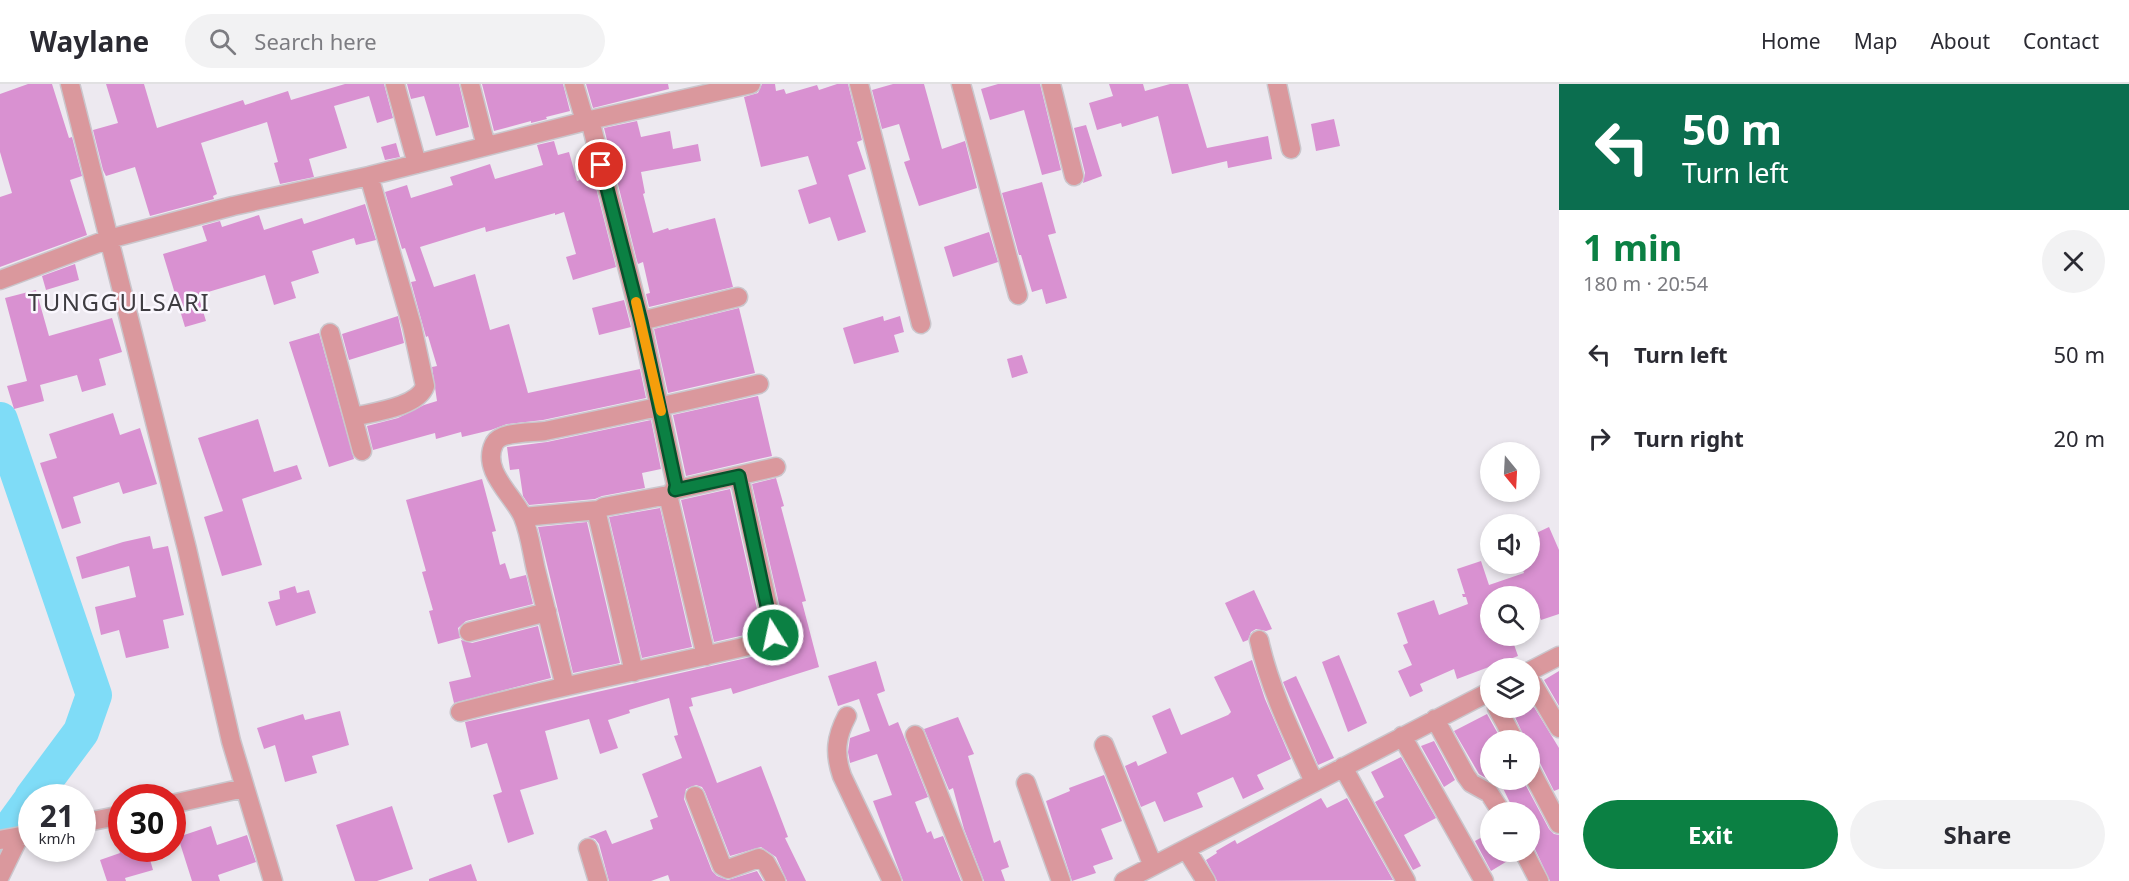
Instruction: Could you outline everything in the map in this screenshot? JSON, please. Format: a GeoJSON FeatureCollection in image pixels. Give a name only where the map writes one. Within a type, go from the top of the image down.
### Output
{"type":"FeatureCollection","features":[{"type":"Feature","properties":{"kind":"street"},"geometry":{"type":"LineString","coordinates":[[70,84],[187,549],[231,741],[273,881]]}},
{"type":"Feature","properties":{"kind":"street"},"geometry":{"type":"LineString","coordinates":[[395,84],[417,164]]}},
{"type":"Feature","properties":{"kind":"street"},"geometry":{"type":"LineString","coordinates":[[470,84],[486,146]]}},
{"type":"Feature","properties":{"kind":"street"},"geometry":{"type":"LineString","coordinates":[[574,84],[588,121],[641,321],[676,485],[672,492],[706,656]]}},
{"type":"Feature","properties":{"kind":"street"},"geometry":{"type":"LineString","coordinates":[[0,280],[109,239],[588,121],[670,93],[751,84]]}},
{"type":"Feature","properties":{"kind":"street"},"geometry":{"type":"LineString","coordinates":[[859,84],[921,324]]}},
{"type":"Feature","properties":{"kind":"street"},"geometry":{"type":"LineString","coordinates":[[961,84],[1018,295]]}},
{"type":"Feature","properties":{"kind":"street"},"geometry":{"type":"LineString","coordinates":[[1051,84],[1074,176]]}},
{"type":"Feature","properties":{"kind":"street"},"geometry":{"type":"LineString","coordinates":[[1277,84],[1291,149]]}},
{"type":"Feature","properties":{"kind":"street"},"geometry":{"type":"LineString","coordinates":[[353,417],[411,401],[421,394],[425,386],[412,326],[369,176]]}},
{"type":"Feature","properties":{"kind":"street"},"geometry":{"type":"LineString","coordinates":[[641,321],[738,297]]}},
{"type":"Feature","properties":{"kind":"street"},"geometry":{"type":"LineString","coordinates":[[330,333],[362,451]]}},
{"type":"Feature","properties":{"kind":"street"},"geometry":{"type":"LineString","coordinates":[[565,686],[523,517],[502,487],[494,469],[492,450],[495,442],[500,437],[540,432],[660,408],[759,384]]}},
{"type":"Feature","properties":{"kind":"street"},"geometry":{"type":"LineString","coordinates":[[523,517],[599,510],[776,467]]}},
{"type":"Feature","properties":{"kind":"street"},"geometry":{"type":"LineString","coordinates":[[460,712],[565,686],[765,642],[773,635],[739,476]]}},
{"type":"Feature","properties":{"kind":"street"},"geometry":{"type":"LineString","coordinates":[[599,510],[597,514],[606,556],[634,672]]}},
{"type":"Feature","properties":{"kind":"street"},"geometry":{"type":"LineString","coordinates":[[469,632],[547,612]]}},
{"type":"Feature","properties":{"kind":"street"},"geometry":{"type":"LineString","coordinates":[[1259,640],[1265,667],[1276,698],[1314,782]]}},
{"type":"Feature","properties":{"kind":"street"},"geometry":{"type":"LineString","coordinates":[[1540,666],[1559,656]]}},
{"type":"Feature","properties":{"kind":"street"},"geometry":{"type":"LineString","coordinates":[[1540,696],[1559,728]]}},
{"type":"Feature","properties":{"kind":"street"},"geometry":{"type":"LineString","coordinates":[[1124,881],[1435,719],[1480,702]]}},
{"type":"Feature","properties":{"kind":"street"},"geometry":{"type":"LineString","coordinates":[[847,716],[836,747],[837,761],[892,881]]}},
{"type":"Feature","properties":{"kind":"street"},"geometry":{"type":"LineString","coordinates":[[1435,719],[1471,783],[1489,793],[1495,802]]}},
{"type":"Feature","properties":{"kind":"street"},"geometry":{"type":"LineString","coordinates":[[915,735],[973,881]]}},
{"type":"Feature","properties":{"kind":"street"},"geometry":{"type":"LineString","coordinates":[[1402,736],[1484,881]]}},
{"type":"Feature","properties":{"kind":"street"},"geometry":{"type":"LineString","coordinates":[[1104,745],[1153,866]]}},
{"type":"Feature","properties":{"kind":"street"},"geometry":{"type":"LineString","coordinates":[[1343,767],[1406,881]]}},
{"type":"Feature","properties":{"kind":"street"},"geometry":{"type":"LineString","coordinates":[[1026,783],[1061,881]]}},
{"type":"Feature","properties":{"kind":"street"},"geometry":{"type":"LineString","coordinates":[[186,801],[244,788]]}},
{"type":"Feature","properties":{"kind":"street"},"geometry":{"type":"LineString","coordinates":[[1540,788],[1559,824]]}},
{"type":"Feature","properties":{"kind":"street"},"geometry":{"type":"LineString","coordinates":[[694,796],[722,866],[728,869],[759,858],[766,863],[776,881]]}},
{"type":"Feature","properties":{"kind":"street"},"geometry":{"type":"LineString","coordinates":[[0,876],[15,837]]}},
{"type":"Feature","properties":{"kind":"street"},"geometry":{"type":"LineString","coordinates":[[588,848],[598,881]]}},
{"type":"Feature","properties":{"kind":"street"},"geometry":{"type":"LineString","coordinates":[[1186,849],[1206,881]]}},
{"type":"Feature","properties":{"kind":"street"},"geometry":{"type":"LineString","coordinates":[[1529,862],[1539,881]]}},
{"type":"Feature","properties":{"kind":"building"},"geometry":{"type":"Polygon","coordinates":[[[28,84],[52,84],[69,138],[72,137],[82,176],[70,180],[87,235],[0,267],[0,197],[12,193],[0,152],[0,94],[28,84]]]}},
{"type":"Feature","properties":{"kind":"building"},"geometry":{"type":"Polygon","coordinates":[[[106,84],[144,84],[157,128],[243,100],[245,105],[288,91],[291,100],[345,84],[384,84],[393,118],[377,123],[369,96],[334,106],[347,148],[309,159],[314,177],[280,184],[274,163],[278,162],[267,122],[201,143],[217,194],[213,196],[214,199],[150,216],[135,167],[106,176],[103,170],[93,130],[118,123],[106,84]]]}},
{"type":"Feature","properties":{"kind":"building"},"geometry":{"type":"Polygon","coordinates":[[[407,84],[459,84],[469,127],[436,136],[424,96],[411,99],[407,84]]]}},
{"type":"Feature","properties":{"kind":"building"},"geometry":{"type":"Polygon","coordinates":[[[482,84],[563,84],[570,111],[546,117],[547,119],[494,131],[482,84]]]}},
{"type":"Feature","properties":{"kind":"building"},"geometry":{"type":"Polygon","coordinates":[[[586,84],[668,84],[669,89],[593,108],[586,84]]]}},
{"type":"Feature","properties":{"kind":"building"},"geometry":{"type":"Polygon","coordinates":[[[762,84],[775,84],[776,91],[784,89],[786,94],[817,85],[819,90],[837,84],[848,84],[862,140],[857,142],[866,169],[848,175],[866,232],[838,241],[830,217],[809,224],[798,190],[817,184],[808,156],[761,167],[744,97],[758,93],[762,84]]]}},
{"type":"Feature","properties":{"kind":"building"},"geometry":{"type":"Polygon","coordinates":[[[893,84],[924,84],[942,149],[965,141],[977,188],[919,206],[904,162],[910,160],[899,124],[882,129],[872,90],[893,84]]]}},
{"type":"Feature","properties":{"kind":"building"},"geometry":{"type":"Polygon","coordinates":[[[998,84],[1040,84],[1061,170],[1042,175],[1024,110],[990,120],[981,89],[998,84]]]}},
{"type":"Feature","properties":{"kind":"building"},"geometry":{"type":"Polygon","coordinates":[[[1109,84],[1143,84],[1145,91],[1170,84],[1188,84],[1207,148],[1268,136],[1272,159],[1228,168],[1227,161],[1172,174],[1158,116],[1122,127],[1121,123],[1097,130],[1089,103],[1113,96],[1109,84]]]}},
{"type":"Feature","properties":{"kind":"building"},"geometry":{"type":"Polygon","coordinates":[[[1334,119],[1340,146],[1316,151],[1311,124],[1334,119]]]}},
{"type":"Feature","properties":{"kind":"building"},"geometry":{"type":"Polygon","coordinates":[[[637,121],[641,137],[670,131],[673,149],[698,144],[701,161],[641,172],[645,193],[643,194],[653,233],[715,218],[733,287],[649,307],[646,294],[650,293],[643,262],[638,264],[637,261],[604,128],[637,121]]]}},
{"type":"Feature","properties":{"kind":"building"},"geometry":{"type":"Polygon","coordinates":[[[1086,125],[1102,176],[1083,183],[1085,173],[1074,128],[1086,125]]]}},
{"type":"Feature","properties":{"kind":"building"},"geometry":{"type":"Polygon","coordinates":[[[554,141],[558,155],[569,152],[577,181],[593,176],[616,267],[573,280],[566,257],[576,254],[564,212],[486,232],[485,227],[420,247],[434,287],[475,274],[490,330],[509,324],[528,393],[640,369],[646,398],[543,420],[507,424],[462,437],[461,432],[436,439],[435,433],[373,450],[367,426],[398,418],[437,401],[432,367],[437,366],[428,336],[426,337],[411,282],[416,281],[405,248],[402,249],[385,192],[407,185],[411,198],[453,185],[450,177],[490,164],[495,179],[543,165],[537,145],[554,141]]]}},
{"type":"Feature","properties":{"kind":"building"},"geometry":{"type":"Polygon","coordinates":[[[396,143],[400,157],[385,160],[381,147],[396,143]]]}},
{"type":"Feature","properties":{"kind":"building"},"geometry":{"type":"Polygon","coordinates":[[[1042,182],[1056,233],[1048,235],[1067,298],[1046,304],[1042,289],[1032,292],[1002,193],[1042,182]]]}},
{"type":"Feature","properties":{"kind":"building"},"geometry":{"type":"Polygon","coordinates":[[[365,204],[376,240],[356,245],[354,238],[312,251],[319,273],[291,282],[296,298],[274,305],[265,275],[198,295],[206,321],[185,327],[163,254],[207,241],[202,226],[220,221],[222,227],[259,215],[264,230],[302,218],[304,224],[365,204]]]}},
{"type":"Feature","properties":{"kind":"building"},"geometry":{"type":"Polygon","coordinates":[[[989,232],[998,262],[953,277],[944,247],[989,232]]]}},
{"type":"Feature","properties":{"kind":"building"},"geometry":{"type":"Polygon","coordinates":[[[75,264],[79,280],[46,290],[42,276],[75,264]]]}},
{"type":"Feature","properties":{"kind":"building"},"geometry":{"type":"Polygon","coordinates":[[[36,290],[49,336],[112,318],[122,352],[99,359],[106,385],[82,392],[77,375],[40,385],[44,401],[14,409],[7,386],[27,381],[5,298],[36,290]]]}},
{"type":"Feature","properties":{"kind":"building"},"geometry":{"type":"Polygon","coordinates":[[[624,300],[631,327],[599,335],[592,308],[624,300]]]}},
{"type":"Feature","properties":{"kind":"building"},"geometry":{"type":"Polygon","coordinates":[[[739,308],[755,373],[668,393],[654,329],[739,308]]]}},
{"type":"Feature","properties":{"kind":"building"},"geometry":{"type":"Polygon","coordinates":[[[398,316],[404,343],[349,360],[342,334],[398,316]]]}},
{"type":"Feature","properties":{"kind":"building"},"geometry":{"type":"Polygon","coordinates":[[[883,316],[884,321],[900,316],[904,332],[894,335],[899,352],[854,364],[843,328],[883,316]]]}},
{"type":"Feature","properties":{"kind":"building"},"geometry":{"type":"Polygon","coordinates":[[[319,333],[354,459],[329,467],[289,342],[319,333]]]}},
{"type":"Feature","properties":{"kind":"building"},"geometry":{"type":"Polygon","coordinates":[[[1022,355],[1028,373],[1012,378],[1007,359],[1022,355]]]}},
{"type":"Feature","properties":{"kind":"building"},"geometry":{"type":"Polygon","coordinates":[[[758,396],[772,456],[686,476],[673,415],[758,396]]]}},
{"type":"Feature","properties":{"kind":"building"},"geometry":{"type":"Polygon","coordinates":[[[113,413],[120,435],[140,428],[157,484],[123,494],[119,482],[73,497],[81,523],[62,529],[40,463],[57,458],[49,434],[113,413]]]}},
{"type":"Feature","properties":{"kind":"building"},"geometry":{"type":"Polygon","coordinates":[[[258,419],[274,472],[297,465],[302,479],[242,499],[262,565],[222,576],[204,517],[223,511],[198,438],[258,419]]]}},
{"type":"Feature","properties":{"kind":"building"},"geometry":{"type":"Polygon","coordinates":[[[651,420],[661,469],[642,473],[645,488],[595,499],[529,505],[523,496],[519,469],[510,470],[507,447],[547,442],[651,420]]]}},
{"type":"Feature","properties":{"kind":"building"},"geometry":{"type":"Polygon","coordinates":[[[776,478],[784,506],[781,507],[806,601],[802,602],[819,667],[733,694],[731,688],[691,698],[693,706],[689,707],[717,783],[761,766],[788,837],[785,838],[806,881],[787,881],[776,857],[761,847],[730,856],[705,792],[702,787],[696,785],[686,789],[684,799],[712,871],[717,876],[728,880],[757,871],[763,881],[670,881],[668,875],[651,881],[609,881],[599,844],[595,839],[588,837],[606,830],[612,844],[653,829],[650,820],[658,817],[642,774],[682,758],[674,736],[678,735],[669,698],[629,710],[630,713],[608,720],[618,748],[600,754],[589,719],[545,731],[558,779],[520,790],[534,834],[508,843],[493,795],[502,792],[487,743],[471,748],[465,722],[768,653],[776,648],[783,639],[784,626],[752,484],[776,478]]]}},
{"type":"Feature","properties":{"kind":"building"},"geometry":{"type":"Polygon","coordinates":[[[482,479],[496,531],[492,532],[500,565],[505,563],[510,579],[526,575],[533,604],[466,621],[458,628],[460,638],[438,644],[429,611],[433,610],[422,572],[426,571],[406,500],[482,479]]]}},
{"type":"Feature","properties":{"kind":"building"},"geometry":{"type":"Polygon","coordinates":[[[730,489],[762,631],[714,642],[681,500],[730,489]]]}},
{"type":"Feature","properties":{"kind":"building"},"geometry":{"type":"Polygon","coordinates":[[[660,508],[692,647],[642,658],[609,517],[660,508]]]}},
{"type":"Feature","properties":{"kind":"building"},"geometry":{"type":"Polygon","coordinates":[[[587,522],[620,663],[573,673],[538,527],[587,522]]]}},
{"type":"Feature","properties":{"kind":"building"},"geometry":{"type":"Polygon","coordinates":[[[1549,527],[1559,550],[1559,614],[1541,620],[1540,586],[1480,586],[1480,646],[1514,646],[1518,656],[1480,658],[1480,670],[1457,679],[1454,669],[1420,684],[1423,691],[1410,697],[1398,671],[1412,665],[1403,645],[1408,643],[1397,613],[1434,600],[1439,615],[1468,604],[1466,597],[1462,594],[1465,594],[1457,569],[1480,561],[1480,574],[1485,574],[1489,585],[1521,574],[1540,574],[1540,531],[1549,527]]]}},
{"type":"Feature","properties":{"kind":"building"},"geometry":{"type":"Polygon","coordinates":[[[150,536],[153,549],[168,546],[184,615],[163,620],[169,648],[126,658],[119,630],[101,635],[95,607],[136,597],[129,566],[82,579],[76,557],[150,536]]]}},
{"type":"Feature","properties":{"kind":"building"},"geometry":{"type":"Polygon","coordinates":[[[295,586],[297,593],[309,590],[316,613],[276,626],[268,602],[280,599],[279,591],[295,586]]]}},
{"type":"Feature","properties":{"kind":"building"},"geometry":{"type":"Polygon","coordinates":[[[1254,590],[1272,629],[1266,631],[1256,629],[1251,632],[1248,640],[1243,642],[1225,603],[1254,590]]]}},
{"type":"Feature","properties":{"kind":"building"},"geometry":{"type":"Polygon","coordinates":[[[538,626],[551,678],[454,703],[449,682],[471,677],[461,640],[472,643],[538,626]]]}},
{"type":"Feature","properties":{"kind":"building"},"geometry":{"type":"Polygon","coordinates":[[[1339,655],[1367,723],[1348,732],[1322,662],[1339,655]]]}},
{"type":"Feature","properties":{"kind":"building"},"geometry":{"type":"Polygon","coordinates":[[[1252,660],[1265,699],[1291,759],[1257,775],[1264,789],[1243,799],[1233,777],[1197,793],[1203,807],[1164,822],[1155,801],[1141,807],[1125,766],[1136,761],[1138,766],[1167,753],[1152,716],[1170,708],[1181,735],[1228,715],[1231,712],[1214,677],[1252,660]]]}},
{"type":"Feature","properties":{"kind":"building"},"geometry":{"type":"Polygon","coordinates":[[[876,661],[885,691],[877,694],[889,726],[898,722],[928,797],[915,802],[927,833],[931,831],[934,839],[943,836],[961,881],[903,881],[873,801],[892,795],[877,754],[850,763],[848,752],[850,738],[870,731],[859,699],[838,706],[828,676],[876,661]]]}},
{"type":"Feature","properties":{"kind":"building"},"geometry":{"type":"Polygon","coordinates":[[[1559,671],[1559,706],[1544,680],[1559,671]]]}},
{"type":"Feature","properties":{"kind":"building"},"geometry":{"type":"Polygon","coordinates":[[[1296,676],[1334,758],[1318,765],[1283,682],[1296,676]]]}},
{"type":"Feature","properties":{"kind":"building"},"geometry":{"type":"Polygon","coordinates":[[[340,711],[349,745],[312,756],[317,773],[285,782],[275,745],[264,749],[257,728],[303,714],[305,720],[340,711]]]}},
{"type":"Feature","properties":{"kind":"building"},"geometry":{"type":"Polygon","coordinates":[[[958,717],[974,754],[968,756],[994,843],[1000,840],[1009,867],[1001,870],[1005,881],[984,881],[964,829],[953,788],[949,790],[924,729],[958,717]]]}},
{"type":"Feature","properties":{"kind":"building"},"geometry":{"type":"Polygon","coordinates":[[[1540,717],[1559,748],[1559,789],[1554,791],[1540,763],[1540,730],[1521,730],[1515,718],[1540,717]]]}},
{"type":"Feature","properties":{"kind":"building"},"geometry":{"type":"Polygon","coordinates":[[[1480,718],[1489,718],[1496,730],[1480,730],[1480,775],[1479,774],[1454,731],[1480,718]]]}},
{"type":"Feature","properties":{"kind":"building"},"geometry":{"type":"Polygon","coordinates":[[[1434,741],[1455,780],[1444,787],[1421,746],[1434,741]]]}},
{"type":"Feature","properties":{"kind":"building"},"geometry":{"type":"Polygon","coordinates":[[[1401,757],[1436,818],[1404,835],[1421,866],[1413,870],[1375,802],[1384,797],[1371,772],[1401,757]]]}},
{"type":"Feature","properties":{"kind":"building"},"geometry":{"type":"Polygon","coordinates":[[[1104,775],[1122,821],[1101,829],[1113,859],[1093,866],[1096,873],[1072,881],[1046,801],[1070,791],[1069,788],[1104,775]]]}},
{"type":"Feature","properties":{"kind":"building"},"geometry":{"type":"Polygon","coordinates":[[[1504,790],[1528,790],[1535,802],[1510,802],[1504,790]]]}},
{"type":"Feature","properties":{"kind":"building"},"geometry":{"type":"Polygon","coordinates":[[[1321,798],[1327,808],[1347,798],[1393,880],[1217,881],[1206,860],[1217,853],[1216,851],[1235,840],[1237,844],[1321,798]]]}},
{"type":"Feature","properties":{"kind":"building"},"geometry":{"type":"Polygon","coordinates":[[[392,806],[413,869],[377,881],[355,881],[336,825],[392,806]]]}},
{"type":"Feature","properties":{"kind":"building"},"geometry":{"type":"Polygon","coordinates":[[[1540,812],[1549,829],[1559,835],[1559,881],[1550,881],[1540,860],[1540,812]]]}},
{"type":"Feature","properties":{"kind":"building"},"geometry":{"type":"Polygon","coordinates":[[[211,826],[217,845],[247,835],[256,862],[218,875],[220,881],[192,881],[186,862],[186,834],[211,826]]]}},
{"type":"Feature","properties":{"kind":"building"},"geometry":{"type":"Polygon","coordinates":[[[1480,838],[1480,850],[1475,841],[1480,838]]]}},
{"type":"Feature","properties":{"kind":"building"},"geometry":{"type":"Polygon","coordinates":[[[108,857],[108,862],[151,862],[153,870],[125,878],[126,881],[107,881],[100,860],[108,857]]]}},
{"type":"Feature","properties":{"kind":"building"},"geometry":{"type":"Polygon","coordinates":[[[1486,862],[1506,862],[1491,871],[1486,862]]]}},
{"type":"Feature","properties":{"kind":"building"},"geometry":{"type":"Polygon","coordinates":[[[471,864],[477,881],[429,881],[429,879],[471,864]]]}},
{"type":"Feature","properties":{"kind":"waterway"},"geometry":{"type":"LineString","coordinates":[[0,420],[94,695],[81,732],[42,784]]}},
{"type":"Feature","properties":{"kind":"waterway"},"geometry":{"type":"LineString","coordinates":[[0,843],[18,818]]}},
{"type":"Feature","properties":{"kind":"slow traffic"},"geometry":{"type":"LineString","coordinates":[[636,302],[661,411]]}},
{"type":"Feature","properties":{"kind":"district","name":"TUNGGULSARI"},"geometry":{"type":"Point","coordinates":[119,301]}},
{"type":"Feature","properties":{"kind":"route"},"geometry":{"type":"LineString","coordinates":[[601,165],[641,321],[676,485],[675,490],[739,476],[773,635]]}}]}
